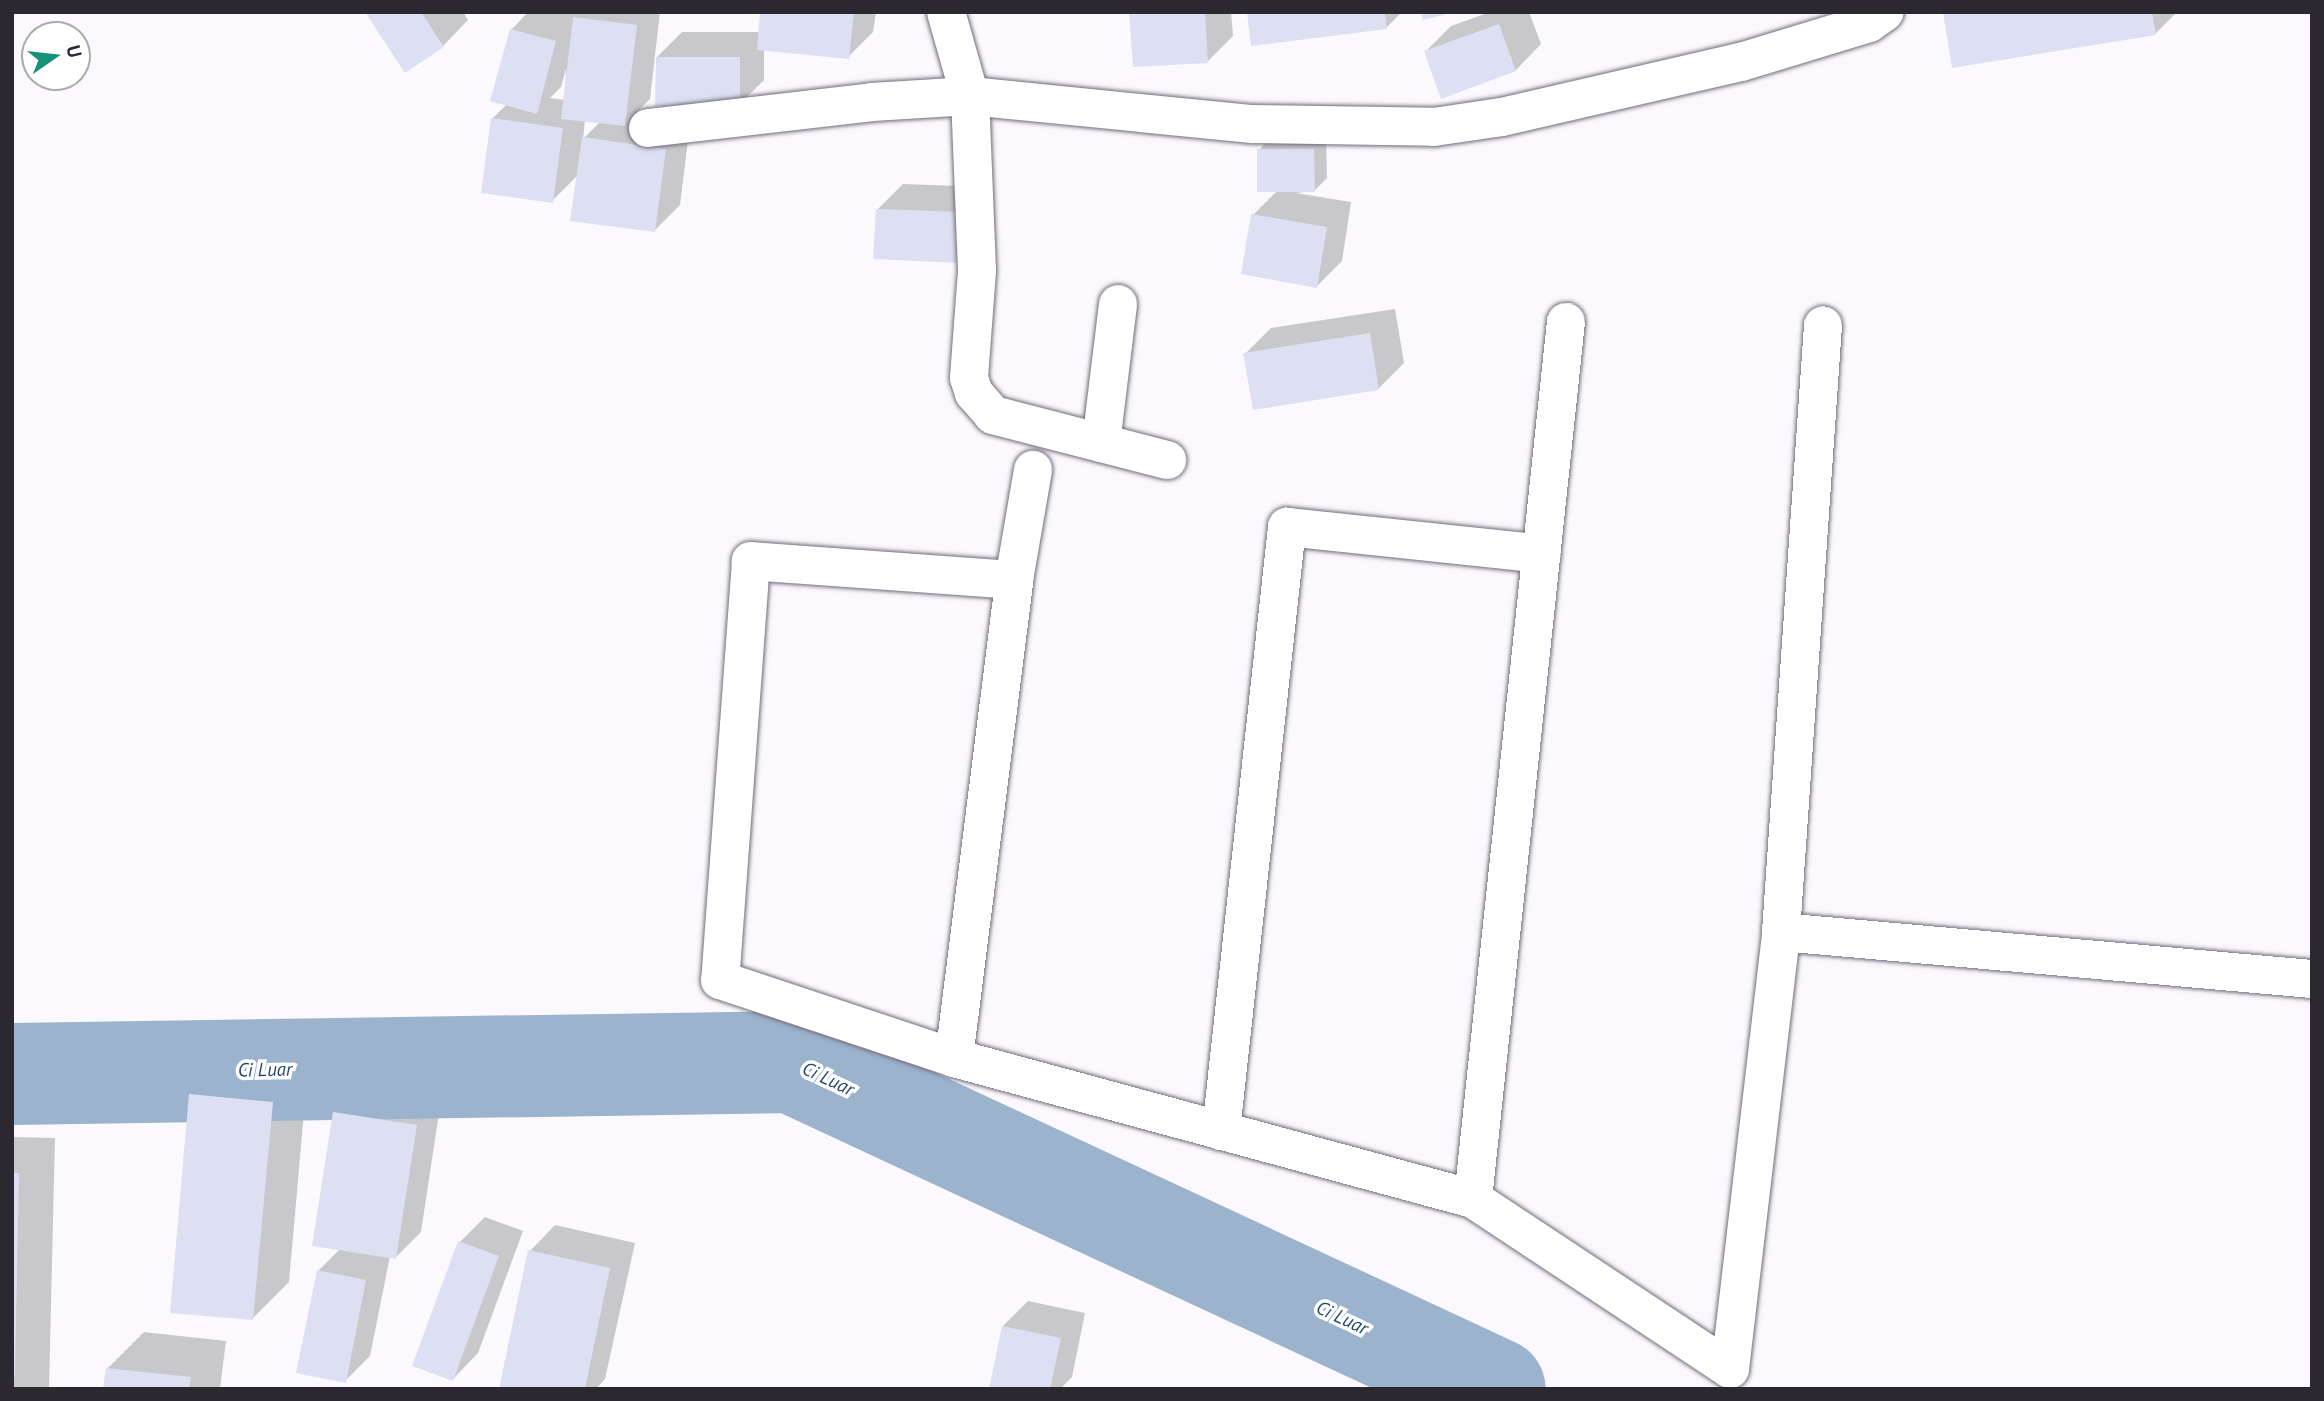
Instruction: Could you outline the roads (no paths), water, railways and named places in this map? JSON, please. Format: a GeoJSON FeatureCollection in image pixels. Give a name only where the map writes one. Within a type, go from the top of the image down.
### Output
{"type":"FeatureCollection","features":[{"type":"Feature","properties":{"kind":"street"},"geometry":{"type":"LineString","coordinates":[[946,12],[970,96],[977,271],[972,386],[993,415],[1167,460]]}},
{"type":"Feature","properties":{"kind":"street"},"geometry":{"type":"LineString","coordinates":[[649,128],[872,102],[970,96],[1253,124],[1434,127],[1502,117],[1741,62],[1869,23],[1885,12]]}},
{"type":"Feature","properties":{"kind":"street"},"geometry":{"type":"LineString","coordinates":[[1101,443],[1118,304]]}},
{"type":"Feature","properties":{"kind":"street"},"geometry":{"type":"LineString","coordinates":[[1473,1199],[1566,322]]}},
{"type":"Feature","properties":{"kind":"street"},"geometry":{"type":"LineString","coordinates":[[1014,580],[751,561],[720,980],[954,1058],[1473,1199],[1730,1369],[1781,932],[1824,326]]}},
{"type":"Feature","properties":{"kind":"street"},"geometry":{"type":"LineString","coordinates":[[954,1058],[1014,580],[1033,470]]}},
{"type":"Feature","properties":{"kind":"street"},"geometry":{"type":"LineString","coordinates":[[1221,1131],[1287,527],[1542,554]]}},
{"type":"Feature","properties":{"kind":"street"},"geometry":{"type":"LineString","coordinates":[[1781,932],[2312,979]]}},
{"type":"Feature","properties":{"kind":"waterway","name":"Ci Luar"},"geometry":{"type":"LineString","coordinates":[[12,1074],[792,1062],[1495,1389]]}}]}
